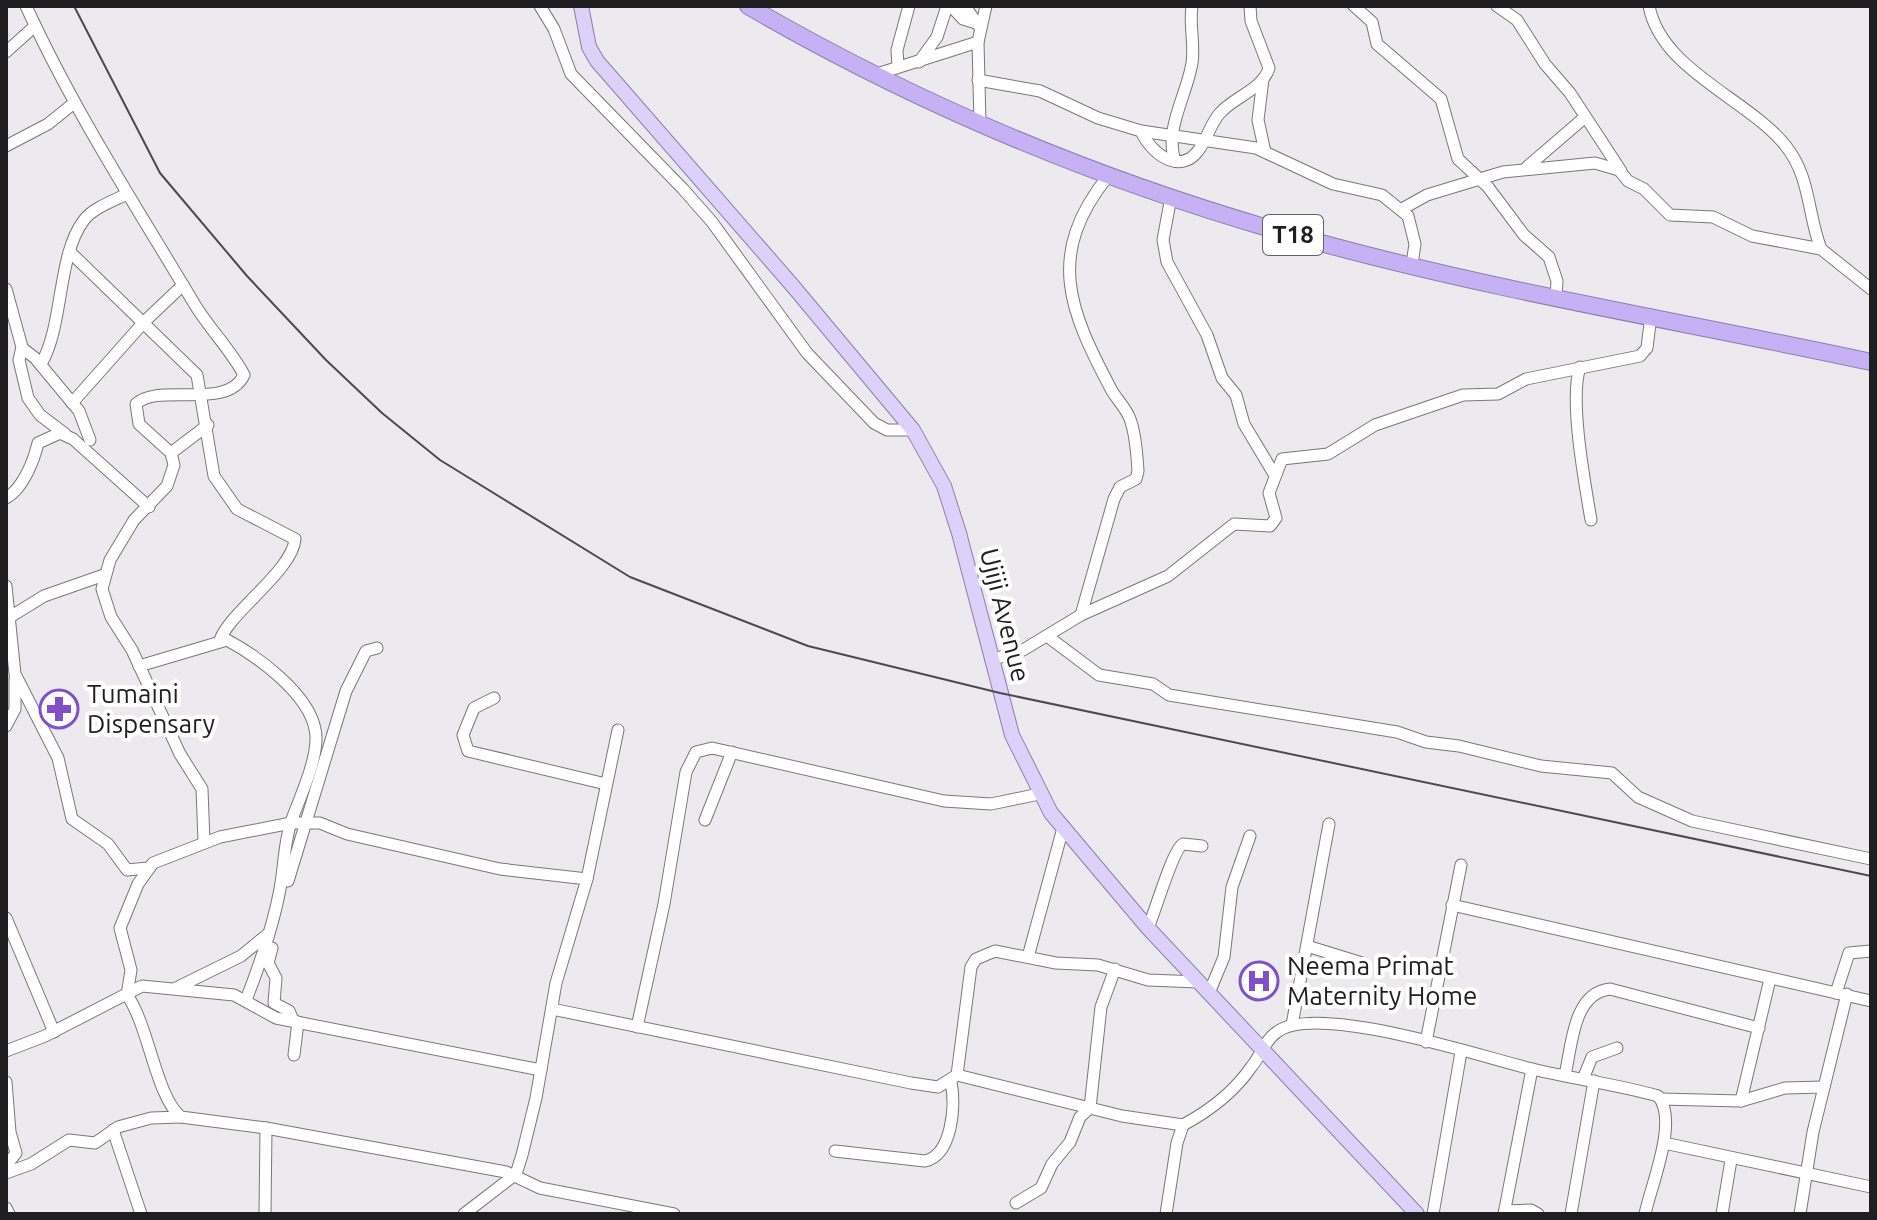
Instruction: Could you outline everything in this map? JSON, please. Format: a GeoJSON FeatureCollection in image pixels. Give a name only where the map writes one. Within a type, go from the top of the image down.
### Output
{"type":"FeatureCollection","features":[{"type":"Feature","properties":{"kind":"highway","name":"T18"},"geometry":{"type":"LineString","coordinates":[[748,6],[874,75],[980,124],[1108,176],[1171,197],[1309,240],[1871,362]]}},
{"type":"Feature","properties":{"kind":"main road","name":"Ujiji Avenue"},"geometry":{"type":"LineString","coordinates":[[581,6],[589,47],[602,68],[782,273],[913,430],[944,486],[976,590],[1012,735],[1039,794],[1063,828],[1148,928],[1417,1214]]}},
{"type":"Feature","properties":{"kind":"street"},"geometry":{"type":"LineString","coordinates":[[26,6],[74,103],[127,194],[165,249],[215,338],[244,375],[241,381],[227,388],[202,395],[146,397],[136,404],[139,424],[171,453],[174,465],[167,486],[134,520],[104,575],[102,589],[108,609],[139,666],[180,754],[202,789],[206,806],[204,842]]}},
{"type":"Feature","properties":{"kind":"street"},"geometry":{"type":"LineString","coordinates":[[540,6],[571,74],[712,222],[807,353],[874,423],[887,430],[913,430]]}},
{"type":"Feature","properties":{"kind":"street"},"geometry":{"type":"LineString","coordinates":[[898,67],[897,50],[909,6]]}},
{"type":"Feature","properties":{"kind":"street"},"geometry":{"type":"LineString","coordinates":[[919,62],[937,37],[949,6],[963,19],[978,26]]}},
{"type":"Feature","properties":{"kind":"street"},"geometry":{"type":"LineString","coordinates":[[965,6],[978,26]]}},
{"type":"Feature","properties":{"kind":"street"},"geometry":{"type":"LineString","coordinates":[[980,124],[978,26],[986,6]]}},
{"type":"Feature","properties":{"kind":"street"},"geometry":{"type":"LineString","coordinates":[[1175,161],[1172,134],[1192,62],[1189,33],[1192,6]]}},
{"type":"Feature","properties":{"kind":"street"},"geometry":{"type":"LineString","coordinates":[[1250,6],[1251,21],[1269,68],[1263,79],[1258,120],[1265,152]]}},
{"type":"Feature","properties":{"kind":"street"},"geometry":{"type":"LineString","coordinates":[[1354,6],[1372,22],[1377,44],[1441,99],[1453,151],[1466,169],[1501,202],[1524,235],[1549,257],[1557,281],[1556,296]]}},
{"type":"Feature","properties":{"kind":"street"},"geometry":{"type":"LineString","coordinates":[[1497,6],[1517,20],[1545,64],[1577,102],[1584,118],[1603,140],[1628,181]]}},
{"type":"Feature","properties":{"kind":"street"},"geometry":{"type":"LineString","coordinates":[[1649,6],[1660,34],[1685,61],[1720,93],[1774,133],[1793,155],[1806,182],[1821,249]]}},
{"type":"Feature","properties":{"kind":"street"},"geometry":{"type":"LineString","coordinates":[[6,52],[35,26]]}},
{"type":"Feature","properties":{"kind":"street"},"geometry":{"type":"LineString","coordinates":[[874,75],[978,42]]}},
{"type":"Feature","properties":{"kind":"street"},"geometry":{"type":"LineString","coordinates":[[1141,131],[1151,150],[1175,161],[1194,155],[1220,113],[1263,79]]}},
{"type":"Feature","properties":{"kind":"street"},"geometry":{"type":"LineString","coordinates":[[978,80],[1040,91],[1098,118],[1141,131],[1265,152],[1333,184],[1382,195],[1402,209],[1413,228],[1412,264]]}},
{"type":"Feature","properties":{"kind":"street"},"geometry":{"type":"LineString","coordinates":[[6,144],[48,124],[74,103]]}},
{"type":"Feature","properties":{"kind":"street"},"geometry":{"type":"LineString","coordinates":[[1526,167],[1584,118]]}},
{"type":"Feature","properties":{"kind":"street"},"geometry":{"type":"LineString","coordinates":[[1402,209],[1427,195],[1526,167],[1595,163],[1619,170],[1670,215],[1713,217],[1752,236],[1821,249],[1871,289]]}},
{"type":"Feature","properties":{"kind":"street"},"geometry":{"type":"LineString","coordinates":[[1081,615],[1116,492],[1136,479],[1138,471],[1131,420],[1113,393],[1079,321],[1069,283],[1070,249],[1075,234],[1090,198],[1108,176]]}},
{"type":"Feature","properties":{"kind":"street"},"geometry":{"type":"LineString","coordinates":[[41,364],[70,252],[85,219],[127,194]]}},
{"type":"Feature","properties":{"kind":"street"},"geometry":{"type":"LineString","coordinates":[[1171,197],[1163,240],[1167,262],[1207,335],[1222,378],[1236,395],[1244,424],[1274,474]]}},
{"type":"Feature","properties":{"kind":"street"},"geometry":{"type":"LineString","coordinates":[[70,252],[197,375],[216,482],[241,513],[290,533],[295,541],[263,590],[225,629],[220,640]]}},
{"type":"Feature","properties":{"kind":"street"},"geometry":{"type":"LineString","coordinates":[[72,403],[144,322],[183,285]]}},
{"type":"Feature","properties":{"kind":"street"},"geometry":{"type":"LineString","coordinates":[[6,289],[22,348],[19,360],[28,398],[40,415],[149,507]]}},
{"type":"Feature","properties":{"kind":"street"},"geometry":{"type":"LineString","coordinates":[[991,660],[1023,650],[1081,615],[1177,572],[1234,524],[1270,526],[1276,518],[1269,497],[1274,474],[1282,459],[1340,450],[1366,429],[1463,395],[1498,394],[1526,379],[1640,356],[1647,348],[1651,315]]}},
{"type":"Feature","properties":{"kind":"street"},"geometry":{"type":"LineString","coordinates":[[22,348],[41,364],[81,413],[90,440]]}},
{"type":"Feature","properties":{"kind":"street"},"geometry":{"type":"LineString","coordinates":[[1580,367],[1577,385],[1581,453],[1591,520]]}},
{"type":"Feature","properties":{"kind":"street"},"geometry":{"type":"LineString","coordinates":[[171,453],[208,425]]}},
{"type":"Feature","properties":{"kind":"street"},"geometry":{"type":"LineString","coordinates":[[6,498],[13,493],[35,460],[38,443],[52,435],[65,434]]}},
{"type":"Feature","properties":{"kind":"street"},"geometry":{"type":"LineString","coordinates":[[10,617],[44,596],[104,575]]}},
{"type":"Feature","properties":{"kind":"street"},"geometry":{"type":"LineString","coordinates":[[6,586],[15,674],[15,709],[6,726]]}},
{"type":"Feature","properties":{"kind":"street"},"geometry":{"type":"LineString","coordinates":[[1047,636],[1099,675],[1153,684],[1169,695],[1397,732],[1426,742],[1459,746],[1541,766],[1591,774],[1612,773],[1638,797],[1692,821],[1871,859]]}},
{"type":"Feature","properties":{"kind":"street"},"geometry":{"type":"LineString","coordinates":[[139,666],[227,640],[255,656],[299,696],[315,727],[268,963],[276,978],[274,1003],[289,1011],[296,1021],[294,1055]]}},
{"type":"Feature","properties":{"kind":"street"},"geometry":{"type":"LineString","coordinates":[[246,1000],[268,934],[297,823],[333,739],[346,691],[366,651],[377,648]]}},
{"type":"Feature","properties":{"kind":"street"},"geometry":{"type":"LineString","coordinates":[[15,674],[58,758],[72,819],[108,844],[127,870],[148,868],[204,842],[297,823],[320,823],[347,834],[500,869],[587,879]]}},
{"type":"Feature","properties":{"kind":"street"},"geometry":{"type":"LineString","coordinates":[[494,698],[474,708],[463,735],[468,751],[606,784]]}},
{"type":"Feature","properties":{"kind":"street"},"geometry":{"type":"LineString","coordinates":[[464,1214],[516,1174],[572,923],[587,879],[618,730]]}},
{"type":"Feature","properties":{"kind":"street"},"geometry":{"type":"LineString","coordinates":[[637,1027],[690,760],[702,749],[732,752],[944,801],[991,804],[1039,794]]}},
{"type":"Feature","properties":{"kind":"street"},"geometry":{"type":"LineString","coordinates":[[705,820],[732,752]]}},
{"type":"Feature","properties":{"kind":"street"},"geometry":{"type":"LineString","coordinates":[[1292,1025],[1329,824]]}},
{"type":"Feature","properties":{"kind":"street"},"geometry":{"type":"LineString","coordinates":[[1028,957],[1063,828]]}},
{"type":"Feature","properties":{"kind":"street"},"geometry":{"type":"LineString","coordinates":[[835,1151],[925,1161],[942,1153],[953,1104],[971,967],[976,959],[995,951],[1115,969],[1148,980],[1204,987],[1224,957],[1232,887],[1250,836]]}},
{"type":"Feature","properties":{"kind":"street"},"geometry":{"type":"LineString","coordinates":[[1148,928],[1165,889],[1175,850],[1183,844],[1202,846]]}},
{"type":"Feature","properties":{"kind":"street"},"geometry":{"type":"LineString","coordinates":[[1426,1042],[1446,956],[1461,865]]}},
{"type":"Feature","properties":{"kind":"street"},"geometry":{"type":"LineString","coordinates":[[148,868],[120,924],[131,970],[127,995],[139,1012],[155,1064],[174,1110],[181,1117]]}},
{"type":"Feature","properties":{"kind":"street"},"geometry":{"type":"LineString","coordinates":[[1452,905],[1721,964],[1770,979],[1871,1001]]}},
{"type":"Feature","properties":{"kind":"street"},"geometry":{"type":"LineString","coordinates":[[6,918],[54,1032]]}},
{"type":"Feature","properties":{"kind":"street"},"geometry":{"type":"LineString","coordinates":[[176,988],[241,956],[268,934]]}},
{"type":"Feature","properties":{"kind":"street"},"geometry":{"type":"LineString","coordinates":[[1307,946],[1362,963]]}},
{"type":"Feature","properties":{"kind":"street"},"geometry":{"type":"LineString","coordinates":[[1800,1214],[1849,953],[1871,951]]}},
{"type":"Feature","properties":{"kind":"street"},"geometry":{"type":"LineString","coordinates":[[1016,1203],[1041,1188],[1052,1164],[1070,1142],[1080,1117],[1090,1108],[1101,1007],[1115,969]]}},
{"type":"Feature","properties":{"kind":"street"},"geometry":{"type":"LineString","coordinates":[[1741,1101],[1770,979]]}},
{"type":"Feature","properties":{"kind":"street"},"geometry":{"type":"LineString","coordinates":[[6,1051],[54,1032],[142,986],[176,988],[246,1000],[267,1015],[541,1070]]}},
{"type":"Feature","properties":{"kind":"street"},"geometry":{"type":"LineString","coordinates":[[1565,1075],[1584,1003],[1601,990],[1626,993],[1759,1028]]}},
{"type":"Feature","properties":{"kind":"street"},"geometry":{"type":"LineString","coordinates":[[552,1009],[888,1080],[938,1087],[954,1078],[1183,1125]]}},
{"type":"Feature","properties":{"kind":"street"},"geometry":{"type":"LineString","coordinates":[[1166,1214],[1177,1143],[1183,1125],[1211,1108],[1240,1081],[1277,1032],[1307,1022],[1341,1024],[1426,1042],[1661,1099],[1741,1101],[1785,1088],[1824,1087]]}},
{"type":"Feature","properties":{"kind":"street"},"geometry":{"type":"LineString","coordinates":[[1571,1214],[1592,1057],[1617,1048]]}},
{"type":"Feature","properties":{"kind":"street"},"geometry":{"type":"LineString","coordinates":[[1433,1214],[1461,1052]]}},
{"type":"Feature","properties":{"kind":"street"},"geometry":{"type":"LineString","coordinates":[[1532,1069],[1505,1212],[1531,1210],[1538,1214]]}},
{"type":"Feature","properties":{"kind":"street"},"geometry":{"type":"LineString","coordinates":[[6,1082],[10,1132],[16,1153],[6,1166]]}},
{"type":"Feature","properties":{"kind":"street"},"geometry":{"type":"LineString","coordinates":[[1645,1214],[1664,1143],[1665,1107],[1661,1099]]}},
{"type":"Feature","properties":{"kind":"street"},"geometry":{"type":"LineString","coordinates":[[6,1173],[31,1164],[66,1141],[95,1143],[113,1130],[151,1118],[181,1117],[266,1128],[516,1174],[540,1188],[674,1214]]}},
{"type":"Feature","properties":{"kind":"street"},"geometry":{"type":"LineString","coordinates":[[265,1214],[266,1128]]}},
{"type":"Feature","properties":{"kind":"street"},"geometry":{"type":"LineString","coordinates":[[113,1130],[141,1214]]}},
{"type":"Feature","properties":{"kind":"street"},"geometry":{"type":"LineString","coordinates":[[1664,1143],[1731,1160],[1871,1186]]}},
{"type":"Feature","properties":{"kind":"street"},"geometry":{"type":"LineString","coordinates":[[1722,1214],[1731,1160]]}},
{"type":"Feature","properties":{"kind":"street"},"geometry":{"type":"LineString","coordinates":[[6,1208],[9,1214]]}},
{"type":"Feature","properties":{"kind":"railway"},"geometry":{"type":"LineString","coordinates":[[74,6],[160,173],[247,276],[326,360],[382,413],[440,460],[630,577],[808,646],[1000,693],[1871,876]]}},
{"type":"Feature","properties":{"kind":"place","name":"Tumaini Dispensary"},"geometry":{"type":"Point","coordinates":[59,709]}},
{"type":"Feature","properties":{"kind":"place","name":"Neema Primat Maternity Home"},"geometry":{"type":"Point","coordinates":[1259,981]}}]}
